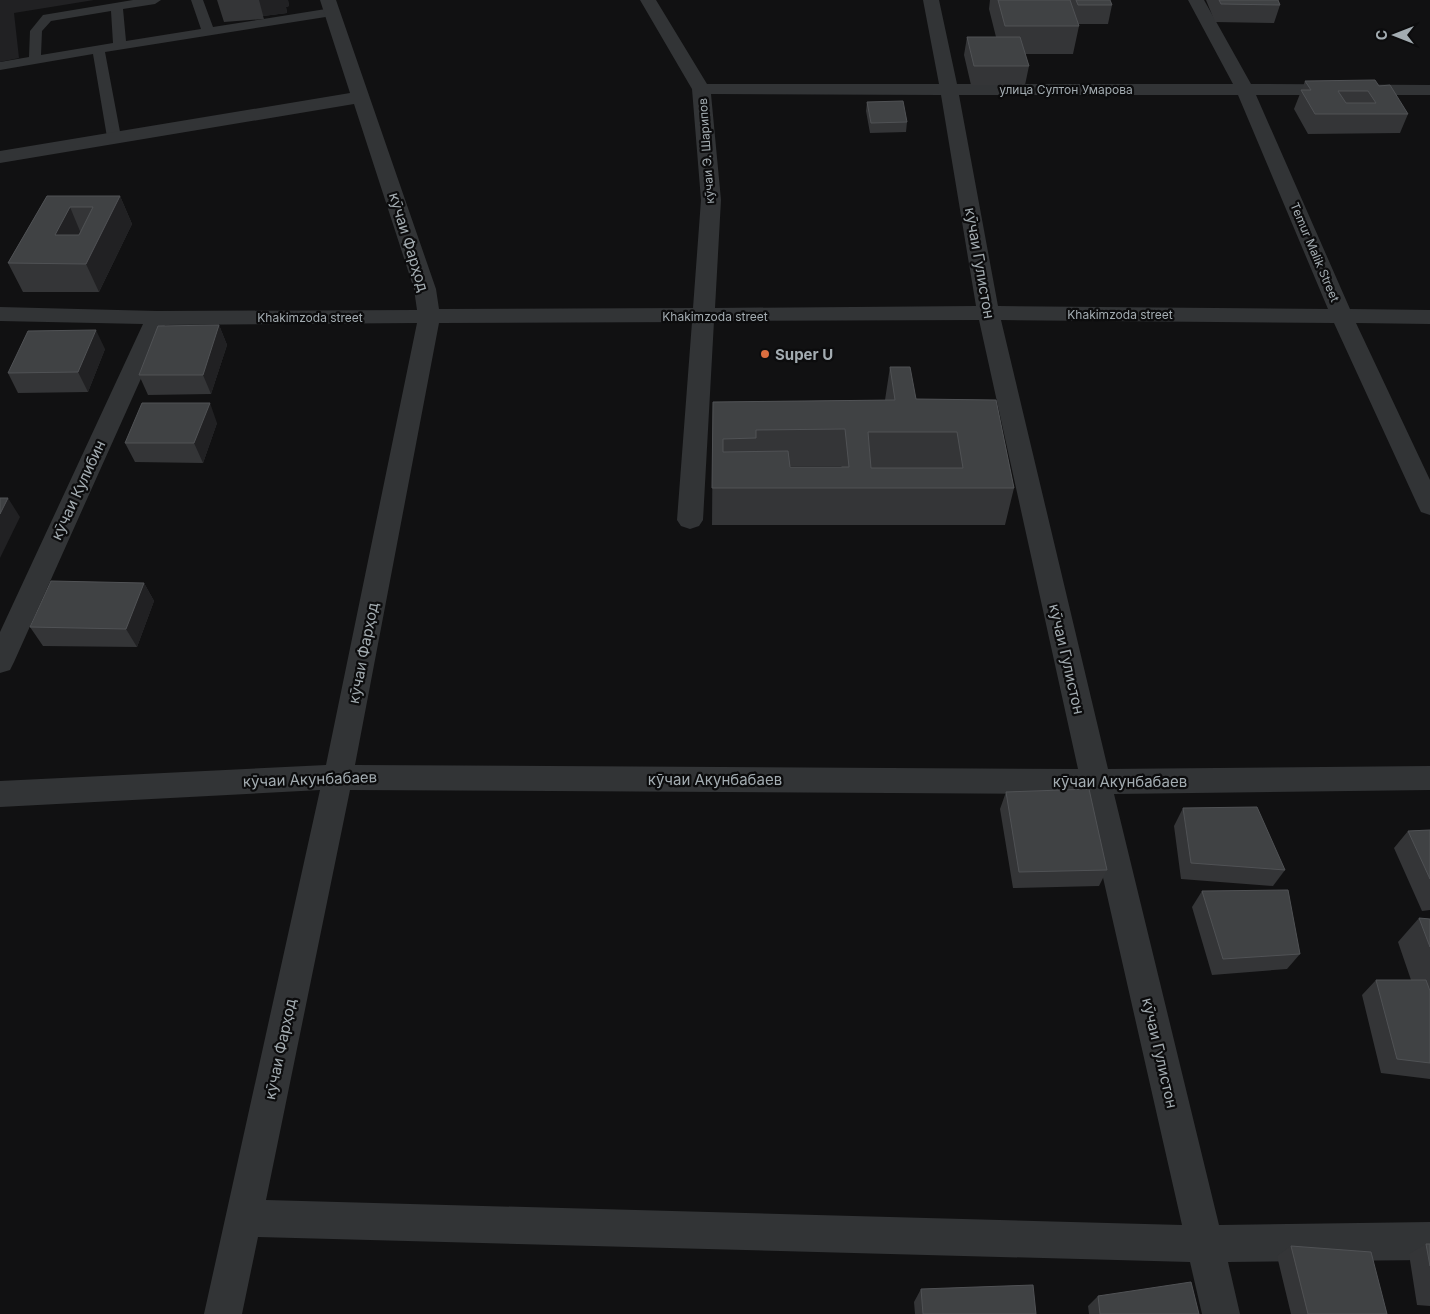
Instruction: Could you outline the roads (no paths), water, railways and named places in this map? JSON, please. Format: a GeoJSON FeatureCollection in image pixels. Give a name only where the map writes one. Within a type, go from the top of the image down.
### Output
{"type":"FeatureCollection","features":[{"type":"Feature","properties":{"kind":"street","name":"кӯчаи Э. Шарипов"},"geometry":{"type":"LineString","coordinates":[[648,0],[701,89],[711,200],[690,520]]}},
{"type":"Feature","properties":{"kind":"street","name":"кӯчаи Гулистон"},"geometry":{"type":"LineString","coordinates":[[930,0],[949,88],[988,313],[1221,1314]]}},
{"type":"Feature","properties":{"kind":"street","name":"Temur Malik Street"},"geometry":{"type":"LineString","coordinates":[[1196,0],[1245,90],[1342,316],[1430,506]]}},
{"type":"Feature","properties":{"kind":"street","name":"кӯчаи Фарҳод"},"geometry":{"type":"LineString","coordinates":[[224,1314],[338,777],[429,316],[425,289],[330,6]]}},
{"type":"Feature","properties":{"kind":"street","name":"улица Султон Умарова"},"geometry":{"type":"LineString","coordinates":[[701,89],[1430,90]]}},
{"type":"Feature","properties":{"kind":"street"},"geometry":{"type":"LineString","coordinates":[[0,158],[114,137],[362,97]]}},
{"type":"Feature","properties":{"kind":"street","name":"Khakimzoda street"},"geometry":{"type":"LineString","coordinates":[[0,314],[157,318],[988,313],[1430,317]]}},
{"type":"Feature","properties":{"kind":"street","name":"кӯчаи Кулибин"},"geometry":{"type":"LineString","coordinates":[[0,662],[157,318]]}},
{"type":"Feature","properties":{"kind":"street","name":"кӯчаи Акунбабаев"},"geometry":{"type":"LineString","coordinates":[[0,794],[338,777],[1096,782],[1430,778]]}},
{"type":"Feature","properties":{"kind":"street"},"geometry":{"type":"LineString","coordinates":[[244,1218],[1205,1244],[1430,1241]]}},
{"type":"Feature","properties":{"kind":"lane"},"geometry":{"type":"LineString","coordinates":[[35,60],[36,30],[40,23],[47,18],[155,0]]}},
{"type":"Feature","properties":{"kind":"lane"},"geometry":{"type":"LineString","coordinates":[[197,0],[208,31]]}},
{"type":"Feature","properties":{"kind":"lane"},"geometry":{"type":"LineString","coordinates":[[0,66],[208,31],[330,6]]}},
{"type":"Feature","properties":{"kind":"lane"},"geometry":{"type":"LineString","coordinates":[[117,7],[120,46]]}},
{"type":"Feature","properties":{"kind":"lane"},"geometry":{"type":"LineString","coordinates":[[98,49],[114,137]]}},
{"type":"Feature","properties":{"kind":"place","name":"Super U"},"geometry":{"type":"Point","coordinates":[765,354]}}]}
